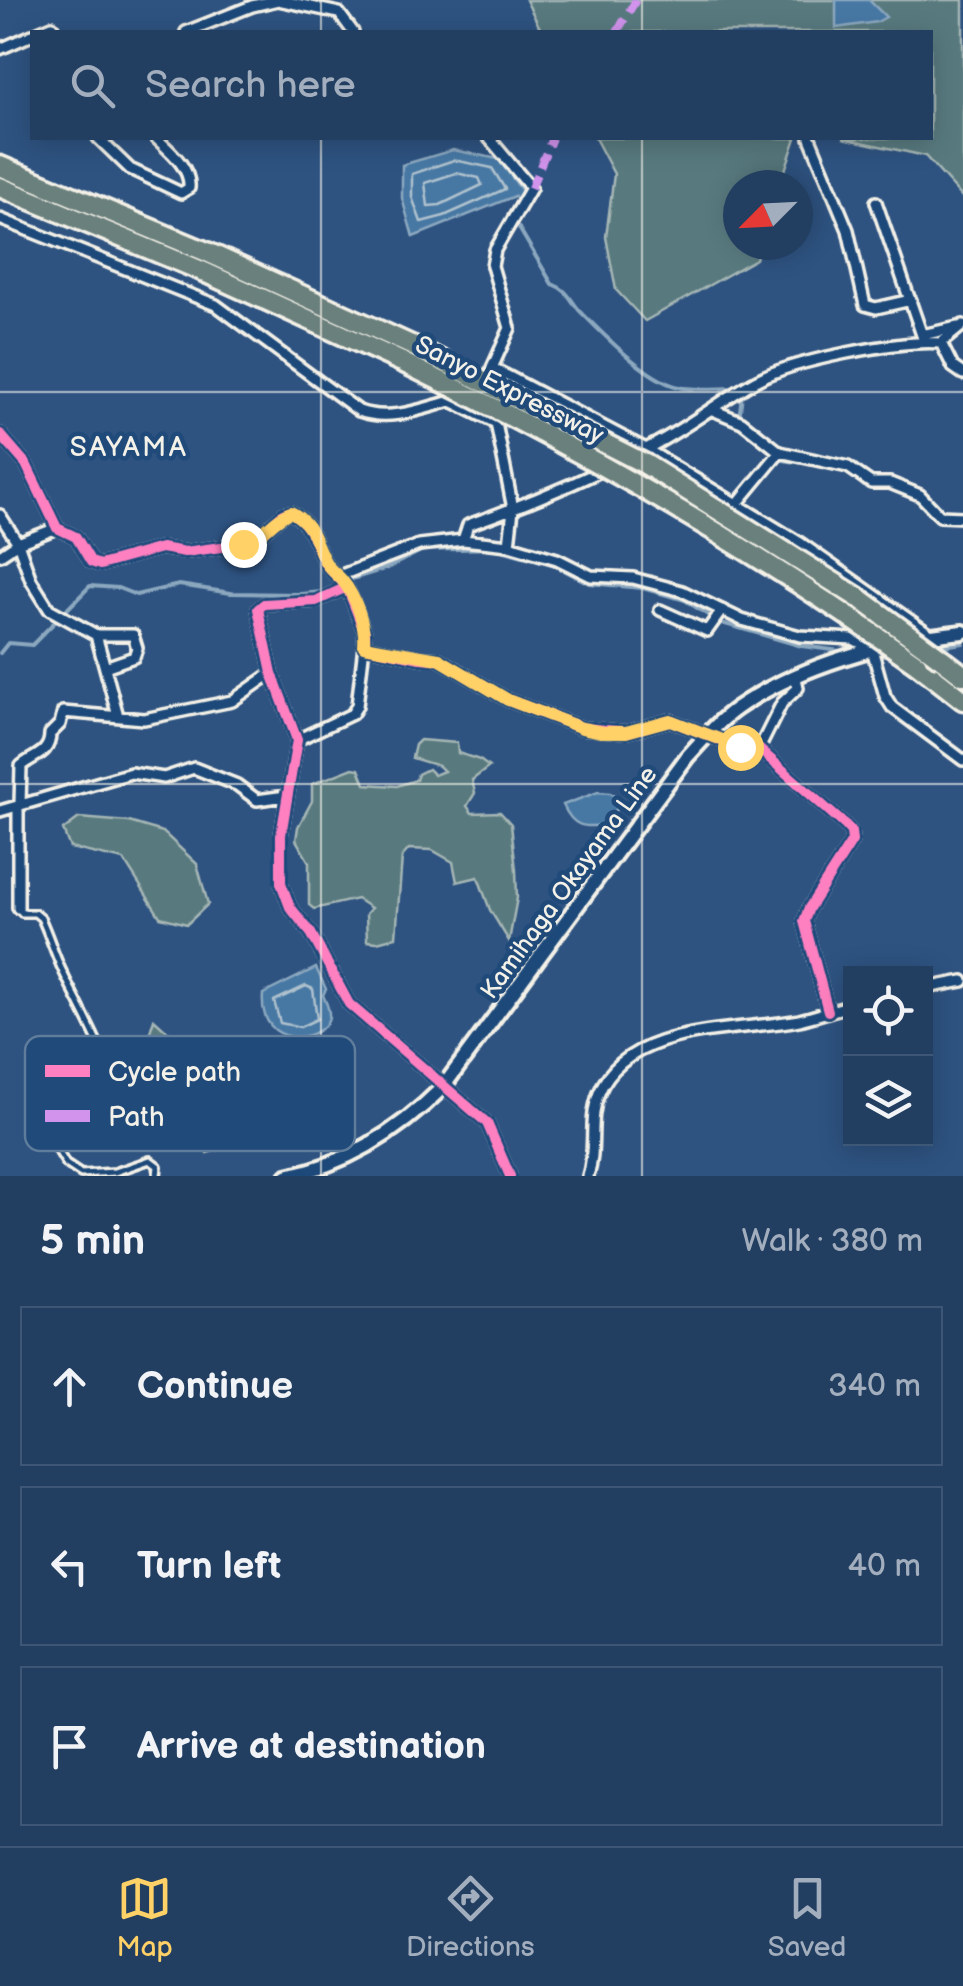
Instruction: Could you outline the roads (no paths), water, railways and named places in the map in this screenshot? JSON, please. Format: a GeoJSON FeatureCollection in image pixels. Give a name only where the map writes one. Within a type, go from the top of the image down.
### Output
{"type":"FeatureCollection","features":[{"type":"Feature","properties":{"kind":"highway","name":"Sanyo Expressway"},"geometry":{"type":"LineString","coordinates":[[0,166],[207,252],[406,353],[645,464],[862,600],[963,675]]}},
{"type":"Feature","properties":{"kind":"highway","name":"Sanyo Expressway"},"geometry":{"type":"LineString","coordinates":[[0,187],[406,353],[634,481],[802,585],[963,700]]}},
{"type":"Feature","properties":{"kind":"main road","name":"Kamihaga Okayama Line"},"geometry":{"type":"LineString","coordinates":[[287,1176],[308,1174],[362,1148],[392,1130],[443,1087],[687,757],[736,709],[796,678],[872,649],[963,632]]}},
{"type":"Feature","properties":{"kind":"street"},"geometry":{"type":"LineString","coordinates":[[191,30],[278,0],[339,12],[352,30]]}},
{"type":"Feature","properties":{"kind":"street"},"geometry":{"type":"LineString","coordinates":[[0,49],[30,36]]}},
{"type":"Feature","properties":{"kind":"street"},"geometry":{"type":"LineString","coordinates":[[100,140],[130,170],[180,193],[191,182],[186,170],[158,140]]}},
{"type":"Feature","properties":{"kind":"street"},"geometry":{"type":"LineString","coordinates":[[491,140],[531,188],[496,250],[492,266],[510,328],[492,368],[496,423],[513,509],[509,545]]}},
{"type":"Feature","properties":{"kind":"street"},"geometry":{"type":"LineString","coordinates":[[811,140],[848,230],[865,305],[876,308],[911,300]]}},
{"type":"Feature","properties":{"kind":"street"},"geometry":{"type":"LineString","coordinates":[[876,202],[923,338]]}},
{"type":"Feature","properties":{"kind":"street"},"geometry":{"type":"LineString","coordinates":[[0,219],[216,305],[372,416],[396,416],[451,401],[496,423]]}},
{"type":"Feature","properties":{"kind":"street"},"geometry":{"type":"LineString","coordinates":[[462,540],[468,525],[646,450],[788,367],[923,338],[963,325]]}},
{"type":"Feature","properties":{"kind":"street"},"geometry":{"type":"LineString","coordinates":[[941,342],[963,325]]}},
{"type":"Feature","properties":{"kind":"street"},"geometry":{"type":"LineString","coordinates":[[923,338],[941,342]]}},
{"type":"Feature","properties":{"kind":"street"},"geometry":{"type":"LineString","coordinates":[[941,342],[953,367],[963,374]]}},
{"type":"Feature","properties":{"kind":"street"},"geometry":{"type":"LineString","coordinates":[[492,368],[646,450],[737,504],[799,542],[931,635]]}},
{"type":"Feature","properties":{"kind":"street"},"geometry":{"type":"LineString","coordinates":[[713,410],[740,420],[778,454],[848,467],[872,483],[899,486],[923,496],[940,516],[963,517]]}},
{"type":"Feature","properties":{"kind":"street"},"geometry":{"type":"LineString","coordinates":[[0,434],[26,464],[57,528],[76,537],[91,562],[100,565],[161,548],[186,552],[243,544],[255,540],[283,514],[291,512],[303,520],[318,540],[324,562],[347,587],[365,634],[357,706],[352,714],[296,740]]}},
{"type":"Feature","properties":{"kind":"street"},"geometry":{"type":"LineString","coordinates":[[737,504],[778,454]]}},
{"type":"Feature","properties":{"kind":"street"},"geometry":{"type":"LineString","coordinates":[[0,515],[18,543],[31,580],[49,609],[96,635],[133,635],[137,648],[134,656],[105,667]]}},
{"type":"Feature","properties":{"kind":"street"},"geometry":{"type":"LineString","coordinates":[[0,554],[57,528]]}},
{"type":"Feature","properties":{"kind":"street"},"geometry":{"type":"LineString","coordinates":[[339,576],[419,545],[462,540],[509,545],[558,559],[591,576],[632,578],[682,592],[742,620],[800,636],[853,640],[872,649],[885,696],[892,707],[963,760]]}},
{"type":"Feature","properties":{"kind":"street"},"geometry":{"type":"LineString","coordinates":[[347,587],[316,600],[264,604],[258,609],[272,673],[296,740],[281,835],[281,884],[290,906],[310,933],[349,1004],[487,1123],[510,1176]]}},
{"type":"Feature","properties":{"kind":"street"},"geometry":{"type":"LineString","coordinates":[[660,610],[707,631],[722,610]]}},
{"type":"Feature","properties":{"kind":"street"},"geometry":{"type":"LineString","coordinates":[[96,635],[118,716]]}},
{"type":"Feature","properties":{"kind":"street"},"geometry":{"type":"LineString","coordinates":[[364,646],[439,659],[508,700],[582,728],[626,732],[670,720],[740,747],[759,750],[851,832],[852,841],[808,908],[804,921],[828,1012]]}},
{"type":"Feature","properties":{"kind":"street"},"geometry":{"type":"LineString","coordinates":[[18,908],[21,766],[44,752],[64,712],[144,719],[232,701],[272,673]]}},
{"type":"Feature","properties":{"kind":"street"},"geometry":{"type":"LineString","coordinates":[[759,750],[782,703],[798,688],[796,678]]}},
{"type":"Feature","properties":{"kind":"street"},"geometry":{"type":"LineString","coordinates":[[0,810],[130,772],[164,778],[194,768],[236,785],[257,800],[286,796]]}},
{"type":"Feature","properties":{"kind":"street"},"geometry":{"type":"LineString","coordinates":[[933,987],[963,981]]}},
{"type":"Feature","properties":{"kind":"street"},"geometry":{"type":"LineString","coordinates":[[588,1176],[593,1154],[593,1112],[598,1096],[620,1063],[668,1039],[801,1020],[843,1008]]}},
{"type":"Feature","properties":{"kind":"lane"},"geometry":{"type":"LineString","coordinates":[[18,908],[22,913],[38,914],[94,1036]]}},
{"type":"Feature","properties":{"kind":"lane"},"geometry":{"type":"LineString","coordinates":[[59,1151],[70,1169],[81,1174],[115,1172],[150,1160],[158,1166],[157,1176]]}},
{"type":"Feature","properties":{"kind":"water"},"geometry":{"type":"Polygon","coordinates":[[[836,0],[869,0],[886,17],[836,28],[836,0]]]}},
{"type":"Feature","properties":{"kind":"water"},"geometry":{"type":"Polygon","coordinates":[[[453,150],[498,159],[523,192],[521,198],[517,201],[515,196],[413,237],[402,198],[402,165],[453,150]]]}},
{"type":"Feature","properties":{"kind":"water"},"geometry":{"type":"Polygon","coordinates":[[[598,792],[623,800],[605,825],[575,822],[563,805],[598,792]]]}},
{"type":"Feature","properties":{"kind":"water"},"geometry":{"type":"Polygon","coordinates":[[[316,968],[326,989],[323,995],[329,1017],[325,1026],[305,1036],[280,1033],[270,1025],[264,1012],[263,994],[316,968]]]}},
{"type":"Feature","properties":{"kind":"waterway"},"geometry":{"type":"LineString","coordinates":[[519,228],[552,284],[565,292],[627,356],[656,377],[684,388],[738,388],[742,394],[739,420]]}},
{"type":"Feature","properties":{"kind":"waterway"},"geometry":{"type":"LineString","coordinates":[[746,431],[770,450]]}},
{"type":"Feature","properties":{"kind":"waterway"},"geometry":{"type":"LineString","coordinates":[[778,455],[783,460],[831,467]]}},
{"type":"Feature","properties":{"kind":"waterway"},"geometry":{"type":"LineString","coordinates":[[853,475],[864,486],[879,487]]}},
{"type":"Feature","properties":{"kind":"waterway"},"geometry":{"type":"LineString","coordinates":[[904,486],[921,489],[939,509]]}},
{"type":"Feature","properties":{"kind":"waterway"},"geometry":{"type":"LineString","coordinates":[[352,579],[387,568],[423,550],[494,548],[552,564],[589,583],[642,588],[685,600],[711,617]]}},
{"type":"Feature","properties":{"kind":"waterway"},"geometry":{"type":"LineString","coordinates":[[0,653],[8,643],[32,645],[90,586],[118,588],[136,595],[179,585],[231,593],[301,594],[337,586]]}},
{"type":"Feature","properties":{"kind":"waterway"},"geometry":{"type":"LineString","coordinates":[[718,622],[802,646],[840,651]]}},
{"type":"Feature","properties":{"kind":"waterway"},"geometry":{"type":"LineString","coordinates":[[943,646],[963,643]]}},
{"type":"Feature","properties":{"kind":"district","name":"SAYAMA"},"geometry":{"type":"Point","coordinates":[129,446]}}]}
